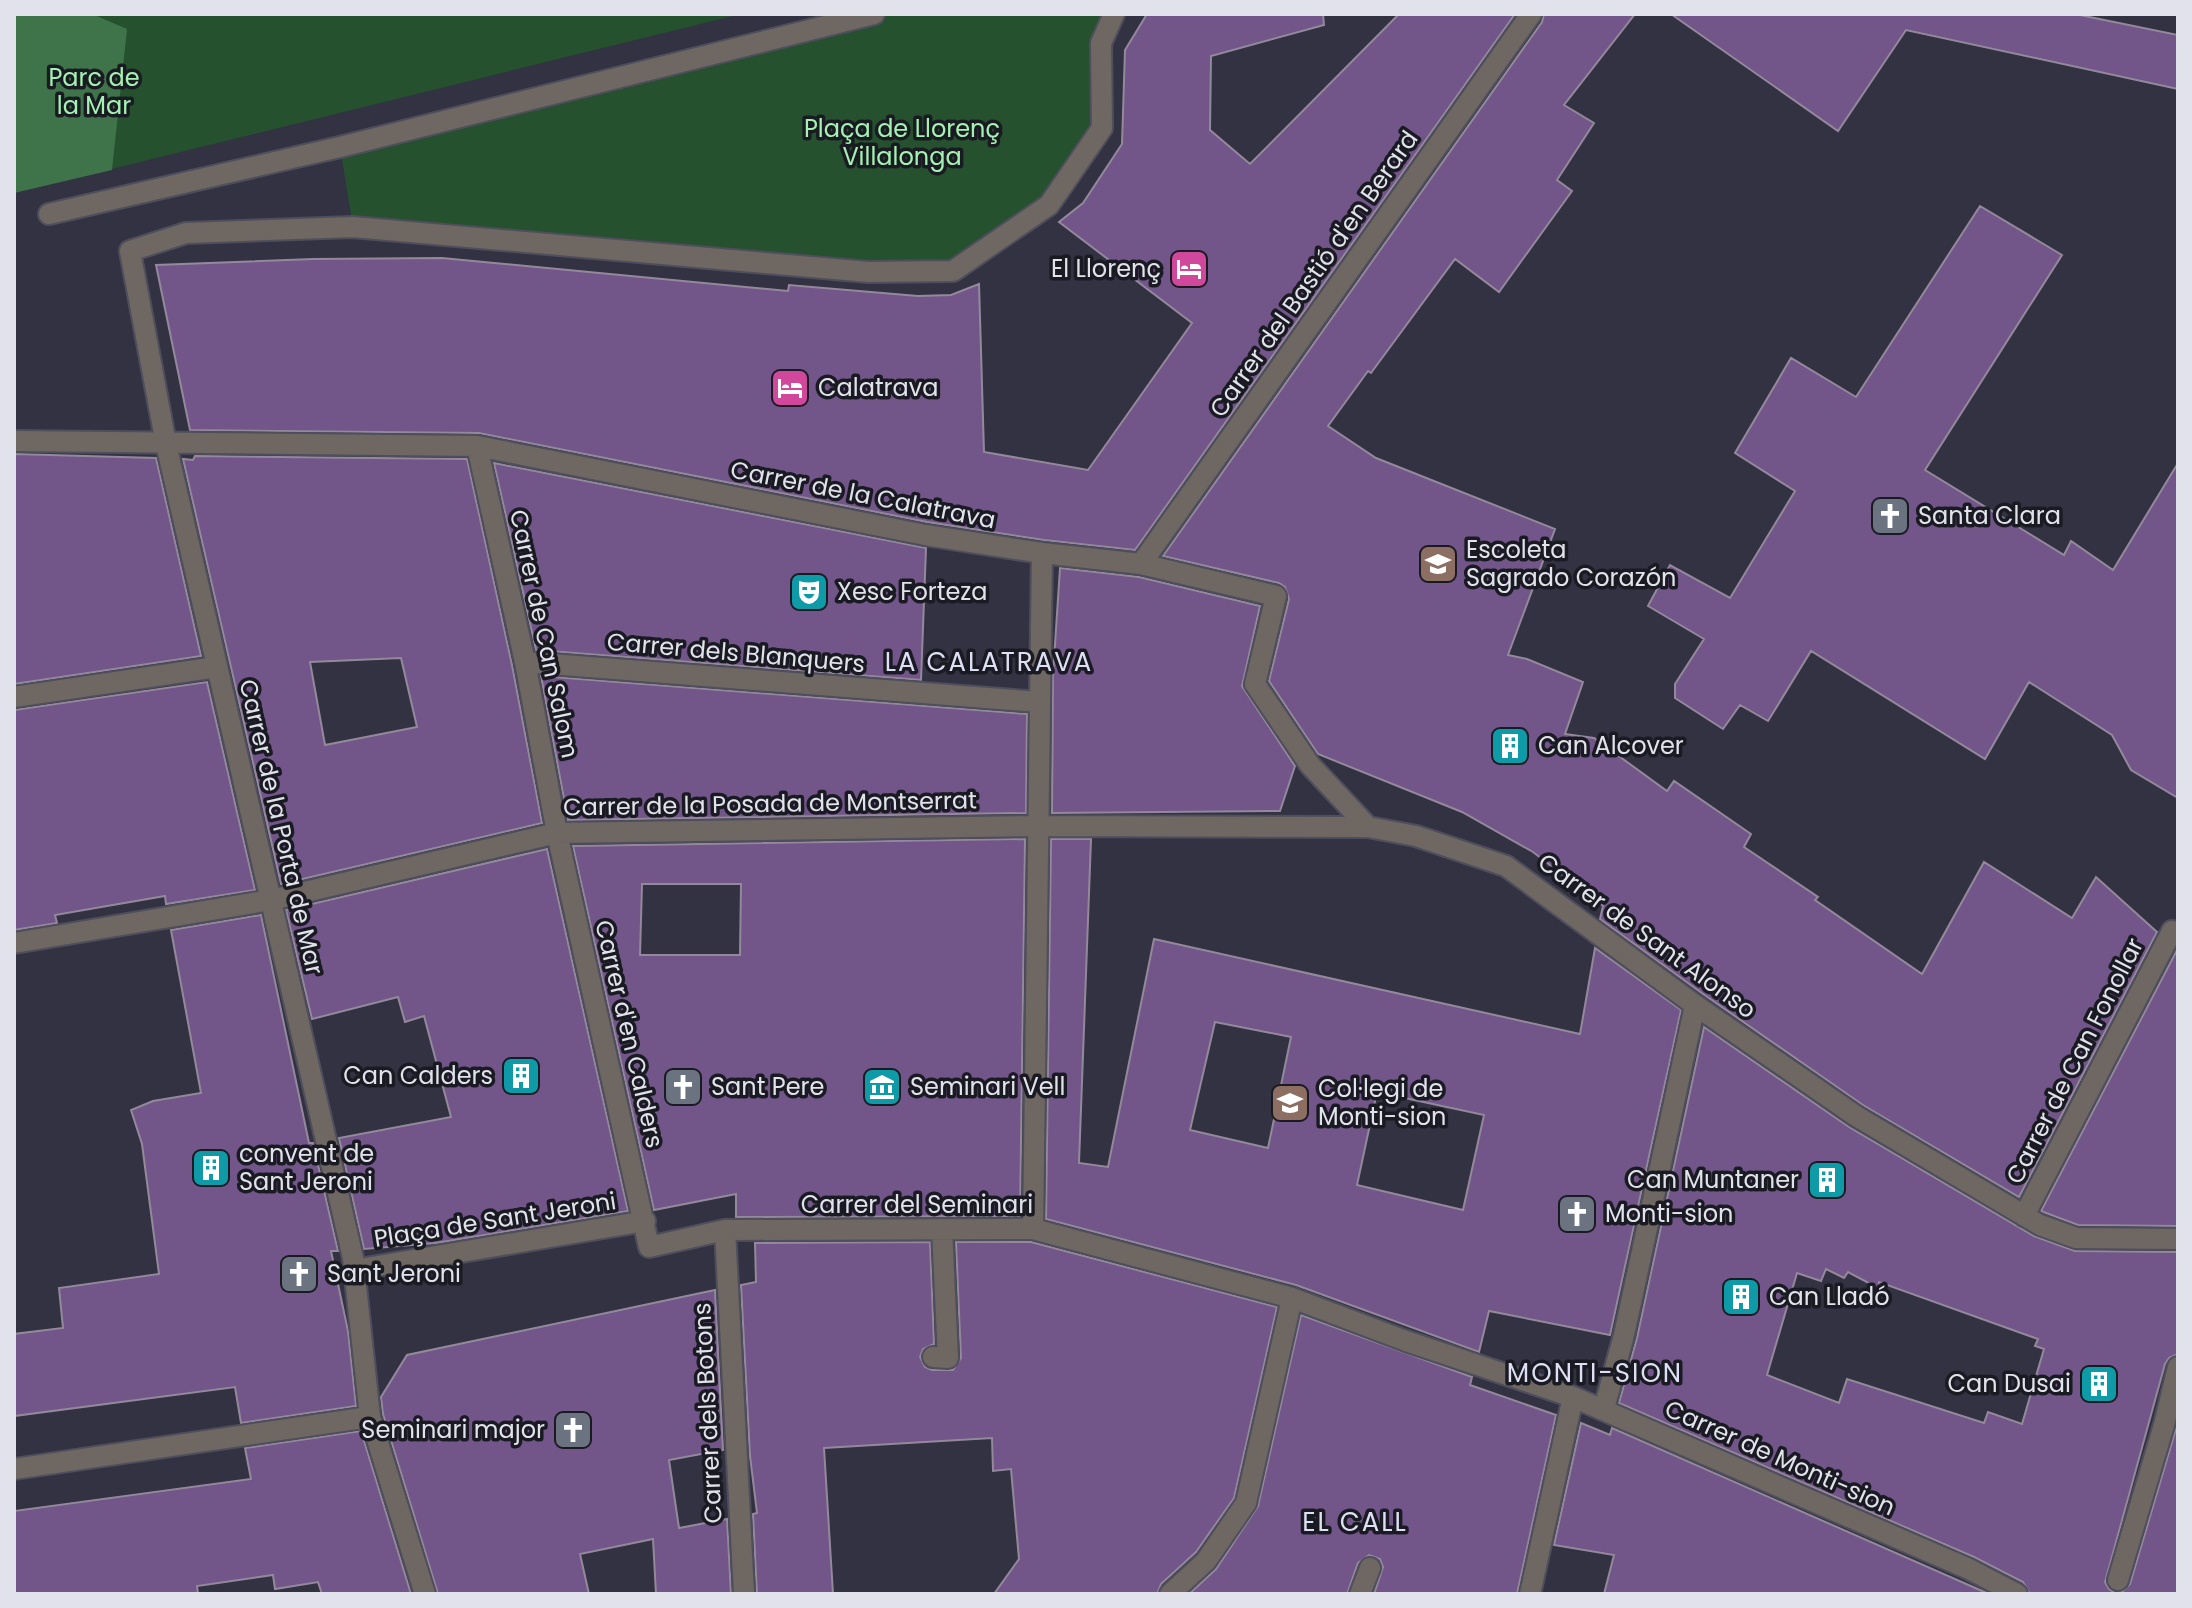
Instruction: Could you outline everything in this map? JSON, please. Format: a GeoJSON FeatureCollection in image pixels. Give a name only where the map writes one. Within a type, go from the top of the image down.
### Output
{"type":"FeatureCollection","features":[{"type":"Feature","properties":{"kind":"street"},"geometry":{"type":"LineString","coordinates":[[49,214],[325,150],[874,14]]}},
{"type":"Feature","properties":{"kind":"street","name":"Carrer de la Porta de Mar"},"geometry":{"type":"LineString","coordinates":[[425,1594],[370,1417],[354,1270],[166,444],[130,251],[186,233],[353,227],[869,272],[953,271],[1049,205],[1102,128],[1101,43],[1114,14]]}},
{"type":"Feature","properties":{"kind":"street","name":"Carrer del Bastió d'en Berard"},"geometry":{"type":"LineString","coordinates":[[1141,564],[1531,14]]}},
{"type":"Feature","properties":{"kind":"street","name":"Carrer de la Calatrava"},"geometry":{"type":"LineString","coordinates":[[14,441],[477,446],[925,535],[1141,564],[1276,596],[1255,684],[1310,765],[1368,827]]}},
{"type":"Feature","properties":{"kind":"street","name":"Carrer de Can Salom"},"geometry":{"type":"LineString","coordinates":[[477,446],[525,662],[557,833]]}},
{"type":"Feature","properties":{"kind":"street"},"geometry":{"type":"LineString","coordinates":[[1033,1229],[1042,553]]}},
{"type":"Feature","properties":{"kind":"street","name":"Carrer dels Blanquers"},"geometry":{"type":"LineString","coordinates":[[525,662],[1039,702]]}},
{"type":"Feature","properties":{"kind":"street"},"geometry":{"type":"LineString","coordinates":[[14,697],[217,667]]}},
{"type":"Feature","properties":{"kind":"street","name":"Carrer de Sant Alonso"},"geometry":{"type":"LineString","coordinates":[[1037,826],[1368,827],[1416,836],[1506,866],[1695,1005],[1856,1116],[2024,1216],[2076,1238],[2178,1239]]}},
{"type":"Feature","properties":{"kind":"street","name":"Carrer de la Posada de Montserrat"},"geometry":{"type":"LineString","coordinates":[[14,943],[271,900],[557,833],[1037,826]]}},
{"type":"Feature","properties":{"kind":"street","name":"Carrer d'en Calders"},"geometry":{"type":"LineString","coordinates":[[557,833],[649,1247],[725,1230]]}},
{"type":"Feature","properties":{"kind":"street","name":"Carrer de Can Fonollar"},"geometry":{"type":"LineString","coordinates":[[2024,1216],[2175,937]]}},
{"type":"Feature","properties":{"kind":"street"},"geometry":{"type":"LineString","coordinates":[[1604,1409],[1624,1335],[1695,1005]]}},
{"type":"Feature","properties":{"kind":"street","name":"Plaça de Sant Jeroni"},"geometry":{"type":"LineString","coordinates":[[354,1270],[645,1221]]}},
{"type":"Feature","properties":{"kind":"street"},"geometry":{"type":"LineString","coordinates":[[933,1357],[948,1358],[942,1229]]}},
{"type":"Feature","properties":{"kind":"street","name":"Carrer del Seminari"},"geometry":{"type":"LineString","coordinates":[[725,1230],[1033,1229],[1292,1298]]}},
{"type":"Feature","properties":{"kind":"street","name":"Carrer dels Botons"},"geometry":{"type":"LineString","coordinates":[[725,1230],[744,1594]]}},
{"type":"Feature","properties":{"kind":"street"},"geometry":{"type":"LineString","coordinates":[[1170,1594],[1206,1561],[1246,1503],[1292,1298]]}},
{"type":"Feature","properties":{"kind":"street","name":"Carrer de Monti-sion"},"geometry":{"type":"LineString","coordinates":[[1292,1298],[1604,1409],[1969,1569],[2017,1594]]}},
{"type":"Feature","properties":{"kind":"street"},"geometry":{"type":"LineString","coordinates":[[2118,1580],[2178,1367]]}},
{"type":"Feature","properties":{"kind":"street"},"geometry":{"type":"LineString","coordinates":[[1530,1594],[1573,1397]]}},
{"type":"Feature","properties":{"kind":"street"},"geometry":{"type":"LineString","coordinates":[[14,1469],[370,1417]]}},
{"type":"Feature","properties":{"kind":"street"},"geometry":{"type":"LineString","coordinates":[[1360,1594],[1370,1568]]}},
{"type":"Feature","properties":{"kind":"green space","name":"Parc de la Mar"},"geometry":{"type":"Polygon","coordinates":[[[14,14],[741,14],[14,193],[14,14]]]}},
{"type":"Feature","properties":{"kind":"green space"},"geometry":{"type":"Polygon","coordinates":[[[14,14],[92,14],[127,29],[112,170],[14,193],[14,14]]]}},
{"type":"Feature","properties":{"kind":"green space","name":"Plaça de Llorenç Villalonga"},"geometry":{"type":"Polygon","coordinates":[[[874,14],[1114,14],[1101,128],[1049,205],[953,271],[353,227],[340,147],[874,14]]]}},
{"type":"Feature","properties":{"kind":"building"},"geometry":{"type":"Polygon","coordinates":[[[1147,14],[1323,14],[1324,25],[1211,56],[1210,130],[1250,164],[1399,14],[1515,14],[1135,550],[927,522],[479,433],[190,430],[156,265],[442,258],[788,291],[789,285],[918,296],[951,295],[979,284],[984,452],[1088,470],[1192,323],[1059,222],[1083,203],[1122,144],[1125,50],[1147,14]]]}},
{"type":"Feature","properties":{"kind":"building"},"geometry":{"type":"Polygon","coordinates":[[[1544,14],[1635,14],[1564,105],[1594,123],[1557,180],[1572,191],[1499,292],[1455,259],[1328,426],[1376,458],[1555,529],[1508,655],[1527,659],[1583,682],[1565,734],[1594,738],[1667,791],[1674,781],[1751,834],[1744,847],[1922,974],[1984,862],[2072,918],[2096,877],[2157,932],[2019,1197],[1863,1105],[1703,994],[1600,919],[1603,906],[1533,852],[1462,812],[1318,754],[1269,681],[1289,599],[1285,587],[1163,556],[1542,22],[1544,14]]]}},
{"type":"Feature","properties":{"kind":"building"},"geometry":{"type":"Polygon","coordinates":[[[1671,14],[2075,14],[2178,35],[2178,89],[1906,30],[1838,131],[1671,14]]]}},
{"type":"Feature","properties":{"kind":"building","name":"Santa Clara"},"geometry":{"type":"Polygon","coordinates":[[[1980,206],[2062,255],[1925,470],[2064,555],[2071,541],[2113,570],[2178,463],[2178,798],[2131,770],[2112,735],[2029,682],[1985,759],[1811,651],[1768,721],[1740,705],[1723,729],[1675,698],[1675,684],[1704,639],[1648,606],[1670,565],[1730,598],[1795,491],[1735,453],[1791,358],[1856,397],[1980,206]]]}},
{"type":"Feature","properties":{"kind":"building"},"geometry":{"type":"Polygon","coordinates":[[[14,454],[156,458],[201,656],[14,684],[14,454]]]}},
{"type":"Feature","properties":{"kind":"building"},"geometry":{"type":"Polygon","coordinates":[[[195,456],[467,459],[512,665],[542,823],[281,884],[183,459],[193,460],[195,456]],[[401,658],[310,662],[325,745],[417,727],[401,658]]]}},
{"type":"Feature","properties":{"kind":"building","name":"Xesc Forteza"},"geometry":{"type":"Polygon","coordinates":[[[494,463],[926,548],[921,680],[536,650],[494,463]]]}},
{"type":"Feature","properties":{"kind":"building"},"geometry":{"type":"Polygon","coordinates":[[[1060,568],[1139,577],[1260,606],[1242,686],[1295,766],[1280,811],[1052,813],[1053,675],[1060,568]]]}},
{"type":"Feature","properties":{"kind":"building"},"geometry":{"type":"Polygon","coordinates":[[[541,676],[1027,714],[1026,813],[568,820],[541,676]]]}},
{"type":"Feature","properties":{"kind":"building"},"geometry":{"type":"Polygon","coordinates":[[[207,682],[255,890],[166,904],[165,896],[55,915],[57,923],[14,930],[14,710],[207,682]]]}},
{"type":"Feature","properties":{"kind":"building","name":"Seminari Vell"},"geometry":{"type":"Polygon","coordinates":[[[1025,839],[1020,1216],[736,1217],[736,1194],[654,1210],[573,846],[1025,839]],[[642,884],[640,955],[740,955],[741,884],[642,884]]]}},
{"type":"Feature","properties":{"kind":"building"},"geometry":{"type":"Polygon","coordinates":[[[1051,839],[1091,839],[1079,1163],[1108,1167],[1154,939],[1580,1034],[1595,948],[1681,1010],[1610,1335],[1489,1311],[1479,1352],[1296,1285],[1046,1219],[1051,839]],[[1215,1022],[1190,1130],[1268,1148],[1291,1037],[1215,1022]],[[1377,1092],[1357,1185],[1463,1210],[1484,1115],[1377,1092]]]}},
{"type":"Feature","properties":{"kind":"building"},"geometry":{"type":"Polygon","coordinates":[[[547,849],[628,1211],[436,1243],[364,1249],[339,1138],[451,1117],[424,1016],[405,1022],[398,997],[312,1019],[286,910],[547,849]]]}},
{"type":"Feature","properties":{"kind":"building","name":"convent de Sant Jeroni"},"geometry":{"type":"Polygon","coordinates":[[[261,915],[309,1143],[313,1143],[338,1251],[331,1251],[348,1331],[356,1406],[241,1423],[235,1387],[14,1416],[14,1334],[63,1328],[59,1288],[159,1274],[142,1144],[131,1110],[153,1101],[201,1093],[171,930],[261,915]]]}},
{"type":"Feature","properties":{"kind":"building"},"geometry":{"type":"Polygon","coordinates":[[[2177,950],[2178,1226],[2078,1225],[2041,1211],[2177,950]]]}},
{"type":"Feature","properties":{"kind":"building"},"geometry":{"type":"Polygon","coordinates":[[[1704,1027],[1849,1127],[2034,1236],[2075,1251],[2178,1252],[2178,1354],[2165,1364],[2105,1582],[2115,1593],[2122,1592],[2130,1584],[2178,1422],[2178,1594],[2030,1594],[2023,1582],[1974,1557],[1619,1403],[1637,1338],[1704,1027]],[[1826,1269],[1821,1281],[1797,1273],[1767,1375],[1839,1403],[1847,1379],[1984,1423],[1988,1412],[2022,1424],[2044,1349],[2035,1346],[2038,1339],[1879,1282],[1878,1288],[1848,1272],[1844,1278],[1826,1269]]]}},
{"type":"Feature","properties":{"kind":"building"},"geometry":{"type":"Polygon","coordinates":[[[930,1242],[934,1344],[923,1349],[920,1357],[925,1367],[932,1370],[953,1370],[961,1358],[956,1242],[1031,1242],[1277,1307],[1234,1498],[1196,1552],[1161,1584],[1157,1594],[994,1594],[1019,1559],[1011,1469],[993,1471],[992,1438],[824,1448],[833,1594],[757,1594],[753,1514],[757,1513],[750,1456],[741,1285],[756,1282],[755,1243],[930,1242]]]}},
{"type":"Feature","properties":{"kind":"building","name":"Seminari major"},"geometry":{"type":"Polygon","coordinates":[[[715,1290],[723,1450],[669,1460],[679,1528],[727,1519],[731,1594],[656,1594],[653,1539],[580,1554],[589,1594],[438,1594],[383,1414],[381,1397],[407,1355],[715,1290]]]}},
{"type":"Feature","properties":{"kind":"building"},"geometry":{"type":"Polygon","coordinates":[[[1301,1315],[1472,1377],[1470,1385],[1556,1415],[1517,1594],[1374,1594],[1383,1567],[1380,1559],[1369,1555],[1358,1563],[1347,1594],[1189,1594],[1216,1569],[1258,1506],[1301,1315]]]}},
{"type":"Feature","properties":{"kind":"building"},"geometry":{"type":"Polygon","coordinates":[[[1581,1423],[1610,1435],[1612,1428],[1989,1594],[1604,1594],[1614,1555],[1554,1545],[1581,1423]]]}},
{"type":"Feature","properties":{"kind":"building"},"geometry":{"type":"Polygon","coordinates":[[[361,1431],[411,1594],[322,1594],[318,1582],[275,1589],[273,1575],[197,1586],[198,1594],[14,1594],[14,1511],[251,1479],[245,1448],[361,1431]]]}},
{"type":"Feature","properties":{"kind":"place","name":"El Llorenç"},"geometry":{"type":"Point","coordinates":[1189,269]}},
{"type":"Feature","properties":{"kind":"place","name":"Calatrava"},"geometry":{"type":"Point","coordinates":[790,388]}},
{"type":"Feature","properties":{"kind":"place","name":"Santa Clara"},"geometry":{"type":"Point","coordinates":[1890,516]}},
{"type":"Feature","properties":{"kind":"place","name":"Escoleta Sagrado Corazón"},"geometry":{"type":"Point","coordinates":[1438,564]}},
{"type":"Feature","properties":{"kind":"place","name":"Xesc Forteza"},"geometry":{"type":"Point","coordinates":[809,592]}},
{"type":"Feature","properties":{"kind":"place","name":"Can Alcover"},"geometry":{"type":"Point","coordinates":[1510,746]}},
{"type":"Feature","properties":{"kind":"place","name":"Can Calders"},"geometry":{"type":"Point","coordinates":[521,1076]}},
{"type":"Feature","properties":{"kind":"place","name":"Sant Pere"},"geometry":{"type":"Point","coordinates":[683,1087]}},
{"type":"Feature","properties":{"kind":"place","name":"Seminari Vell"},"geometry":{"type":"Point","coordinates":[882,1087]}},
{"type":"Feature","properties":{"kind":"place","name":"Col·legi de Monti-sion"},"geometry":{"type":"Point","coordinates":[1290,1103]}},
{"type":"Feature","properties":{"kind":"place","name":"convent de Sant Jeroni"},"geometry":{"type":"Point","coordinates":[211,1168]}},
{"type":"Feature","properties":{"kind":"place","name":"Can Muntaner"},"geometry":{"type":"Point","coordinates":[1827,1180]}},
{"type":"Feature","properties":{"kind":"place","name":"Monti-sion"},"geometry":{"type":"Point","coordinates":[1577,1214]}},
{"type":"Feature","properties":{"kind":"place","name":"Sant Jeroni"},"geometry":{"type":"Point","coordinates":[299,1274]}},
{"type":"Feature","properties":{"kind":"place","name":"Can Lladó"},"geometry":{"type":"Point","coordinates":[1741,1297]}},
{"type":"Feature","properties":{"kind":"place","name":"Can Dusai"},"geometry":{"type":"Point","coordinates":[2099,1384]}},
{"type":"Feature","properties":{"kind":"place","name":"Seminari major"},"geometry":{"type":"Point","coordinates":[573,1430]}},
{"type":"Feature","properties":{"kind":"district","name":"LA CALATRAVA"},"geometry":{"type":"Point","coordinates":[989,662]}},
{"type":"Feature","properties":{"kind":"district","name":"MONTI-SION"},"geometry":{"type":"Point","coordinates":[1595,1373]}},
{"type":"Feature","properties":{"kind":"district","name":"EL CALL"},"geometry":{"type":"Point","coordinates":[1355,1522]}}]}
